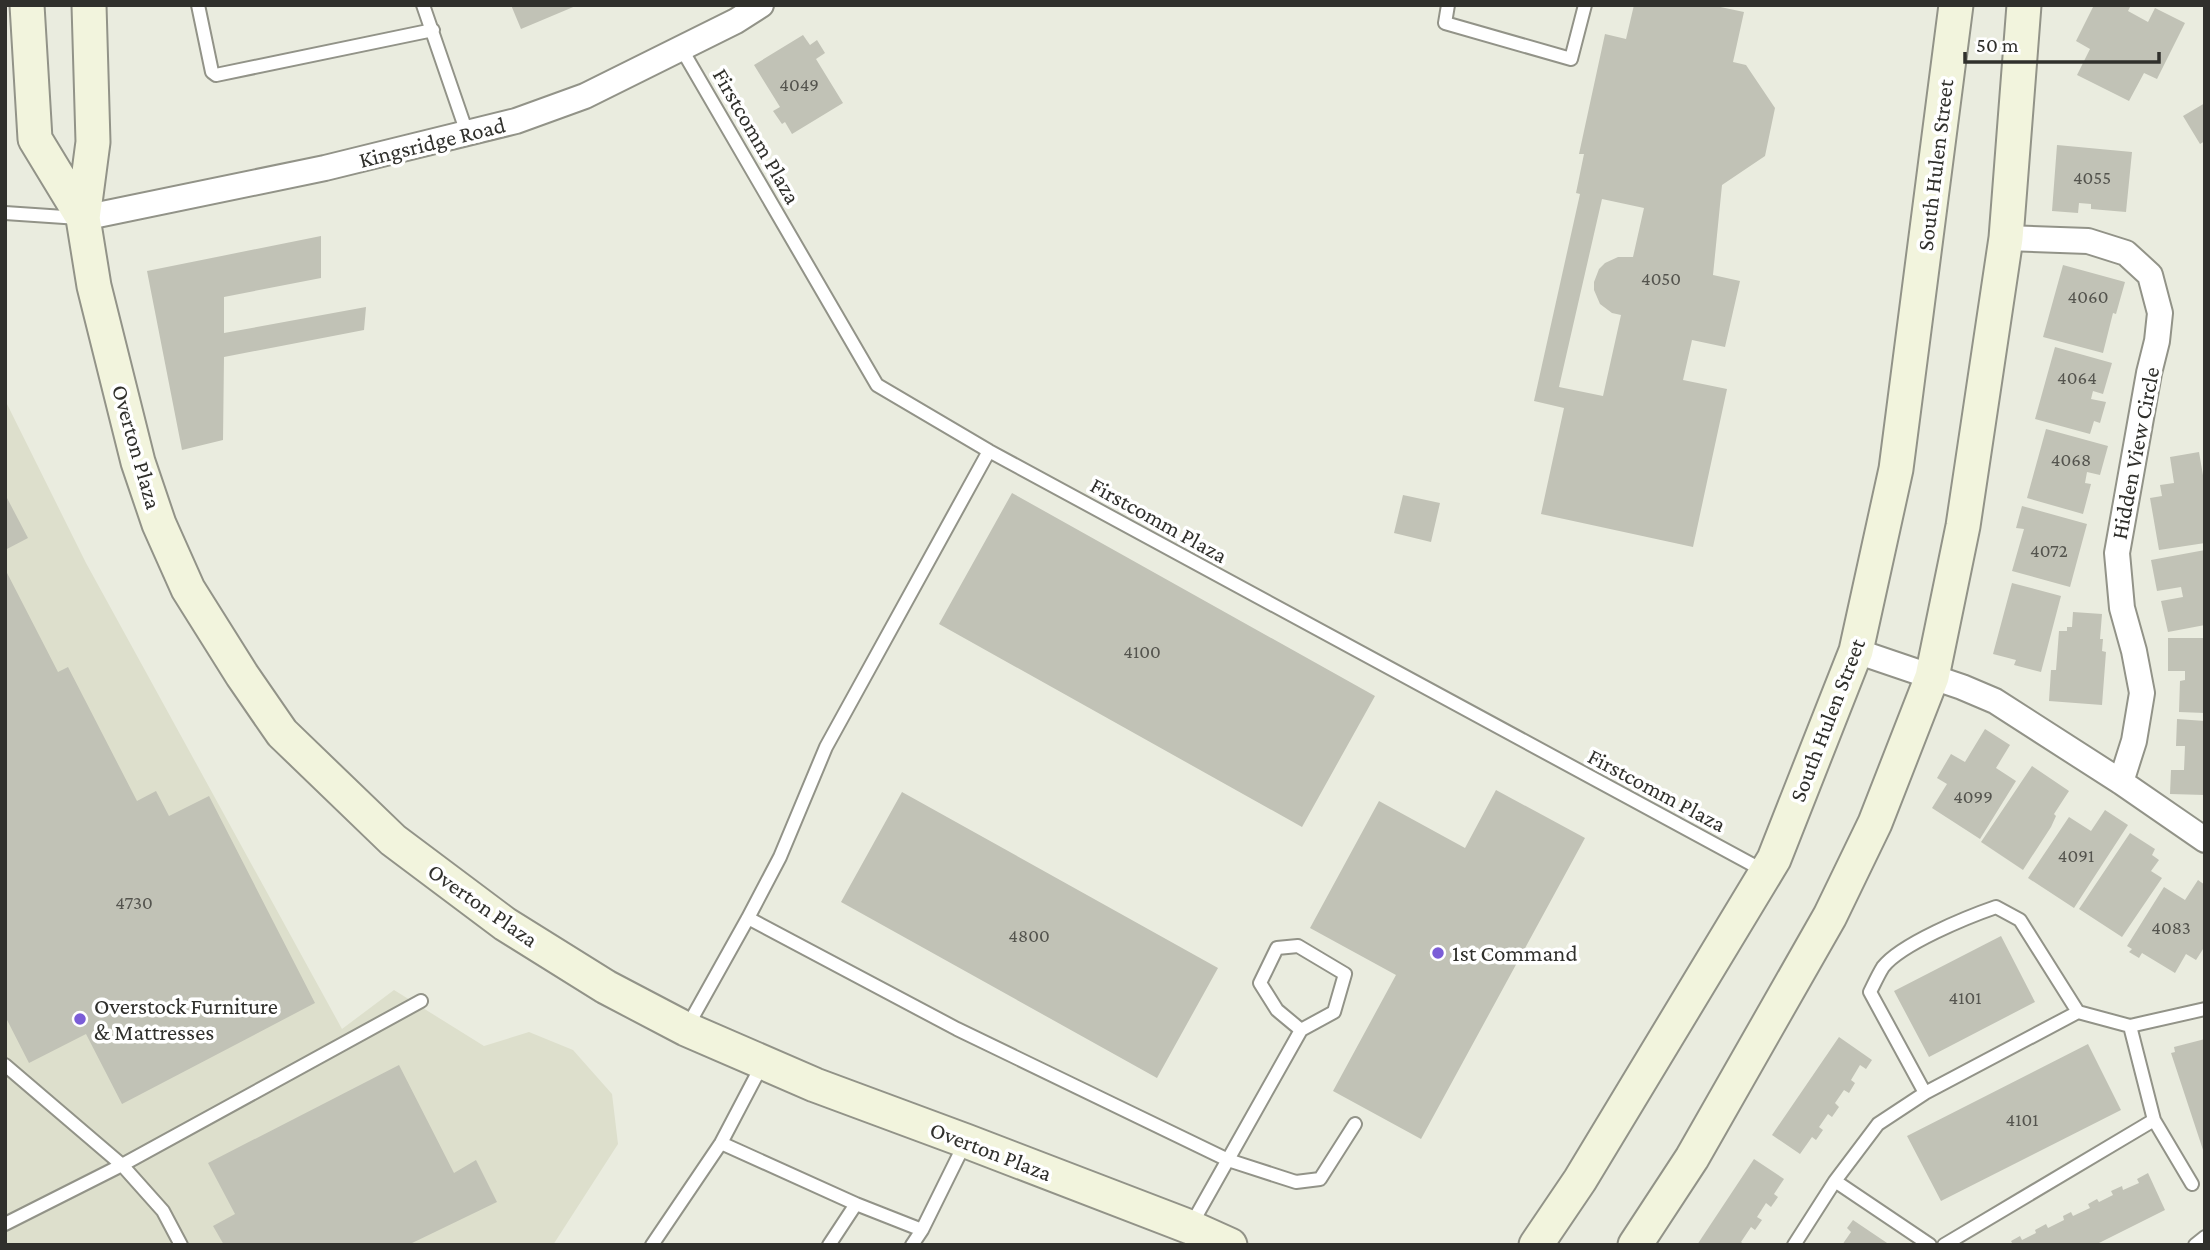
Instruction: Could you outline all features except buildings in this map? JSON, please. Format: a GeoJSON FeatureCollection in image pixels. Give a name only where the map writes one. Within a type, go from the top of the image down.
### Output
{"type":"FeatureCollection","features":[{"type":"Feature","properties":{"kind":"main road","name":"Overton Plaza"},"geometry":{"type":"LineString","coordinates":[[27,5],[35,139],[83,218]]}},
{"type":"Feature","properties":{"kind":"main road","name":"Overton Plaza"},"geometry":{"type":"LineString","coordinates":[[89,5],[93,142],[83,218],[97,298],[138,462],[159,524],[188,589],[282,733],[393,840],[505,925],[606,987],[686,1029],[815,1085],[1190,1227],[1230,1245]]}},
{"type":"Feature","properties":{"kind":"main road","name":"South Hulen Street"},"geometry":{"type":"LineString","coordinates":[[1536,1245],[1580,1180],[1774,859],[1856,651],[1896,469],[1956,5]]}},
{"type":"Feature","properties":{"kind":"main road"},"geometry":{"type":"LineString","coordinates":[[1634,1245],[1692,1158],[1830,916],[1875,823],[1932,677],[1963,526],[2006,238],[2024,5]]}},
{"type":"Feature","properties":{"kind":"street","name":"Kingsridge Road"},"geometry":{"type":"LineString","coordinates":[[83,218],[325,168],[516,121],[585,96],[736,21],[761,5]]}},
{"type":"Feature","properties":{"kind":"street","name":"Hidden View Circle"},"geometry":{"type":"LineString","coordinates":[[2006,238],[2088,241],[2126,253],[2150,275],[2160,313],[2117,553],[2122,608],[2142,693],[2134,741],[2121,782]]}},
{"type":"Feature","properties":{"kind":"street"},"geometry":{"type":"LineString","coordinates":[[1856,651],[1995,701],[2205,840]]}},
{"type":"Feature","properties":{"kind":"lane"},"geometry":{"type":"LineString","coordinates":[[198,5],[212,72],[216,75],[433,30]]}},
{"type":"Feature","properties":{"kind":"lane"},"geometry":{"type":"LineString","coordinates":[[423,5],[467,134]]}},
{"type":"Feature","properties":{"kind":"lane"},"geometry":{"type":"LineString","coordinates":[[1448,5],[1445,23],[1571,59],[1585,5]]}},
{"type":"Feature","properties":{"kind":"lane","name":"Firstcomm Plaza"},"geometry":{"type":"LineString","coordinates":[[681,48],[877,385],[989,451],[1766,872]]}},
{"type":"Feature","properties":{"kind":"lane"},"geometry":{"type":"LineString","coordinates":[[5,213],[83,218]]}},
{"type":"Feature","properties":{"kind":"lane"},"geometry":{"type":"LineString","coordinates":[[686,1029],[779,857],[826,747],[989,451]]}},
{"type":"Feature","properties":{"kind":"lane"},"geometry":{"type":"LineString","coordinates":[[1925,1093],[1870,992],[1884,966],[1902,951],[1963,919],[1996,907],[2020,920],[2078,1012],[2130,1026],[2205,1009]]}},
{"type":"Feature","properties":{"kind":"lane"},"geometry":{"type":"LineString","coordinates":[[748,918],[957,1029],[1228,1160],[1296,1182],[1320,1179],[1355,1125]]}},
{"type":"Feature","properties":{"kind":"lane"},"geometry":{"type":"LineString","coordinates":[[1190,1227],[1301,1030],[1334,1012],[1345,974],[1298,946],[1277,948],[1260,983],[1277,1010],[1301,1030]]}},
{"type":"Feature","properties":{"kind":"lane"},"geometry":{"type":"LineString","coordinates":[[5,1224],[122,1166],[422,1001]]}},
{"type":"Feature","properties":{"kind":"lane"},"geometry":{"type":"LineString","coordinates":[[1794,1245],[1835,1181],[1878,1125],[1925,1093],[2078,1012]]}},
{"type":"Feature","properties":{"kind":"lane"},"geometry":{"type":"LineString","coordinates":[[2130,1026],[2154,1120],[2192,1184]]}},
{"type":"Feature","properties":{"kind":"lane"},"geometry":{"type":"LineString","coordinates":[[652,1245],[721,1143],[763,1063]]}},
{"type":"Feature","properties":{"kind":"lane"},"geometry":{"type":"LineString","coordinates":[[5,1065],[122,1166],[163,1211],[181,1245]]}},
{"type":"Feature","properties":{"kind":"lane"},"geometry":{"type":"LineString","coordinates":[[1944,1245],[2154,1120]]}},
{"type":"Feature","properties":{"kind":"lane"},"geometry":{"type":"LineString","coordinates":[[912,1245],[966,1141]]}},
{"type":"Feature","properties":{"kind":"lane"},"geometry":{"type":"LineString","coordinates":[[721,1143],[856,1205],[922,1230]]}},
{"type":"Feature","properties":{"kind":"lane"},"geometry":{"type":"LineString","coordinates":[[1835,1181],[1930,1245]]}},
{"type":"Feature","properties":{"kind":"lane"},"geometry":{"type":"LineString","coordinates":[[829,1245],[856,1205]]}},
{"type":"Feature","properties":{"kind":"lane"},"geometry":{"type":"LineString","coordinates":[[2195,1245],[2205,1237]]}},
{"type":"Feature","properties":{"kind":"shaded area"},"geometry":{"type":"Polygon","coordinates":[[[5,400],[86,563],[342,1029],[394,990],[484,1046],[529,1032],[573,1050],[612,1094],[618,1144],[553,1245],[5,1245],[5,400]]]}},
{"type":"Feature","properties":{"kind":"place","name":"1st Command"},"geometry":{"type":"Point","coordinates":[1438,953]}},
{"type":"Feature","properties":{"kind":"place","name":"Overstock Furniture & Mattresses"},"geometry":{"type":"Point","coordinates":[80,1019]}}]}
